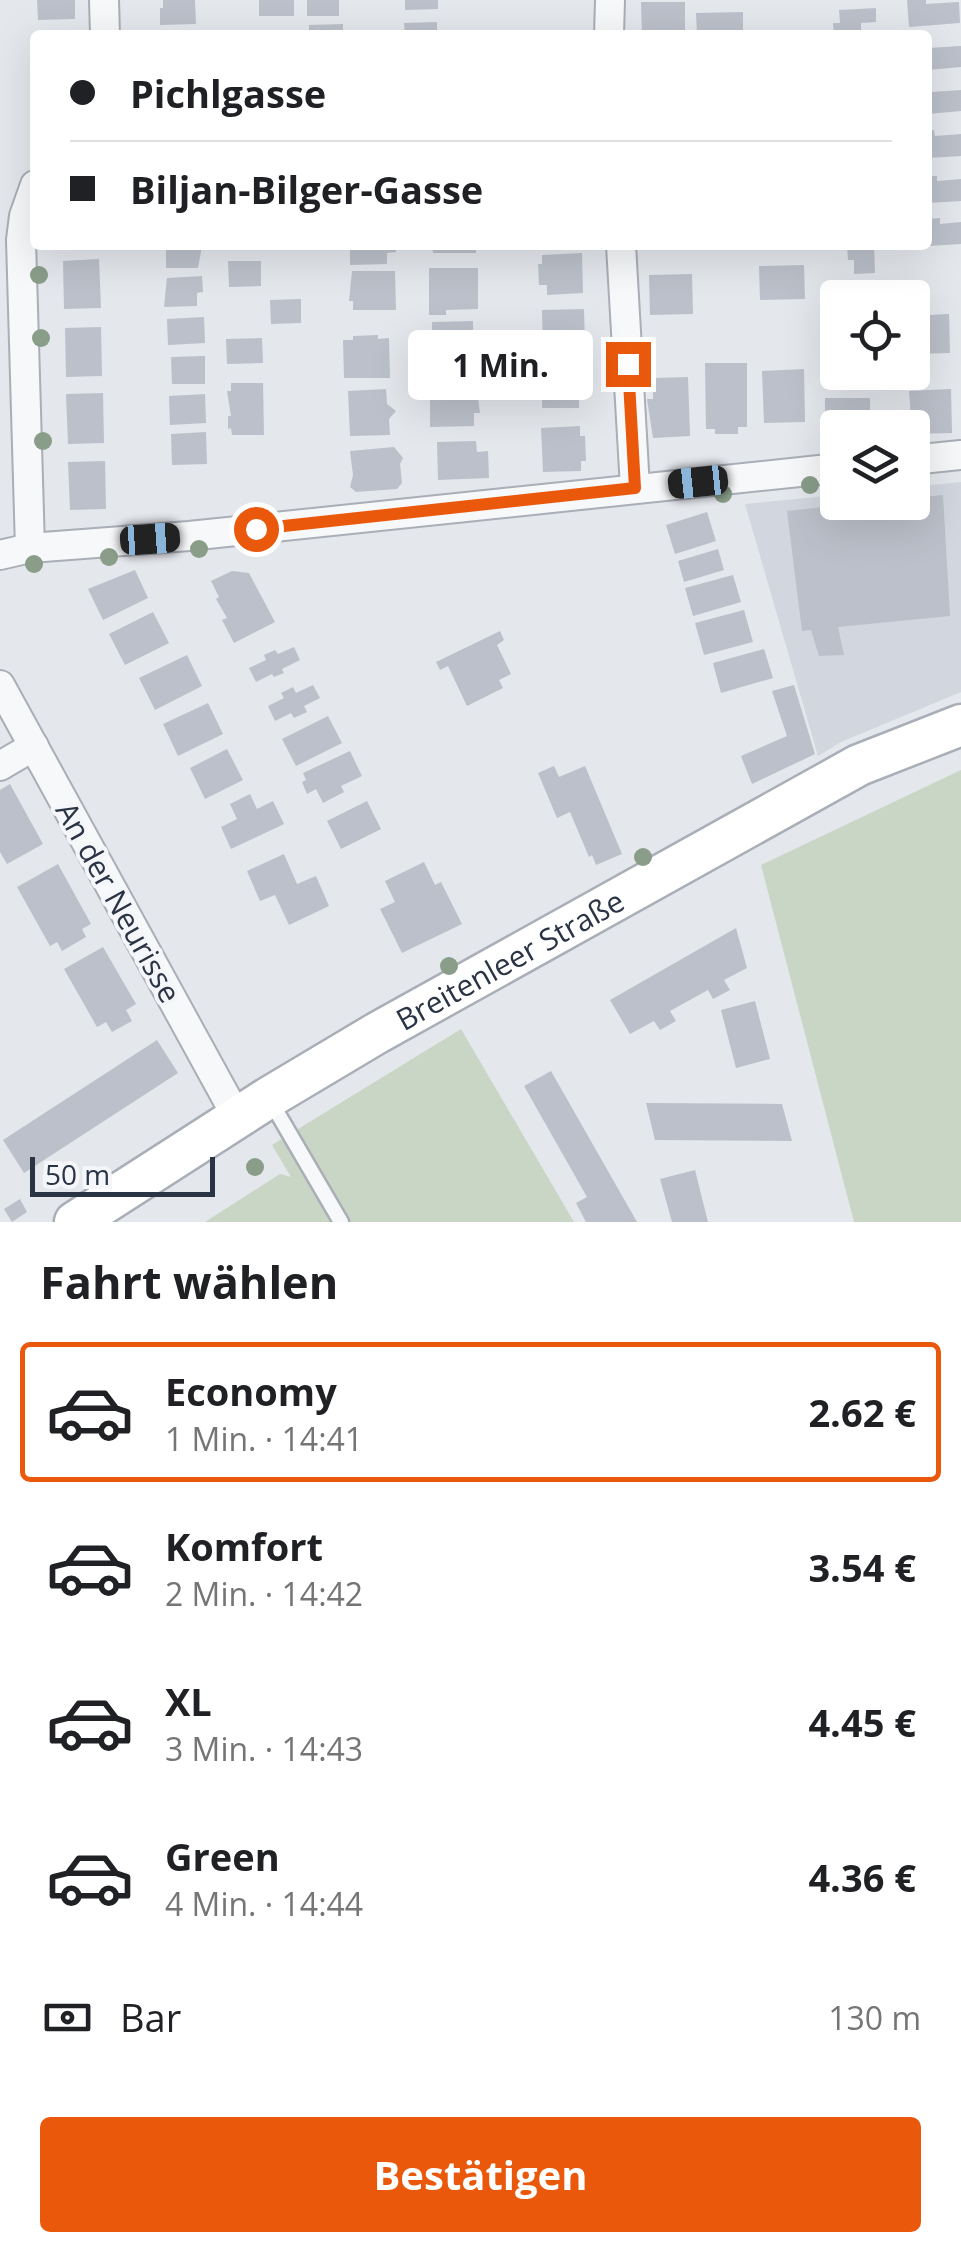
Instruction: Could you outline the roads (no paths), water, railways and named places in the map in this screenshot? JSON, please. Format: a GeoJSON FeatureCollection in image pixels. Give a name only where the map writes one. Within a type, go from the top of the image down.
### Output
{"type":"FeatureCollection","features":[{"type":"Feature","properties":{"kind":"main road","name":"Breitenleer Straße"},"geometry":{"type":"LineString","coordinates":[[75,1222],[377,1033],[859,765],[961,725]]}},
{"type":"Feature","properties":{"kind":"street"},"geometry":{"type":"LineString","coordinates":[[104,0],[105,30]]}},
{"type":"Feature","properties":{"kind":"street"},"geometry":{"type":"LineString","coordinates":[[610,0],[610,30]]}},
{"type":"Feature","properties":{"kind":"street"},"geometry":{"type":"LineString","coordinates":[[30,200],[21,240],[30,548]]}},
{"type":"Feature","properties":{"kind":"street"},"geometry":{"type":"LineString","coordinates":[[621,250],[635,488]]}},
{"type":"Feature","properties":{"kind":"street"},"geometry":{"type":"LineString","coordinates":[[930,458],[961,455]]}},
{"type":"Feature","properties":{"kind":"street"},"geometry":{"type":"LineString","coordinates":[[0,555],[30,548],[820,470]]}},
{"type":"Feature","properties":{"kind":"street","name":"An der Neurisse"},"geometry":{"type":"LineString","coordinates":[[0,685],[253,1108]]}},
{"type":"Feature","properties":{"kind":"street"},"geometry":{"type":"LineString","coordinates":[[0,766],[34,746]]}},
{"type":"Feature","properties":{"kind":"lane"},"geometry":{"type":"LineString","coordinates":[[253,1108],[341,1222]]}}]}
